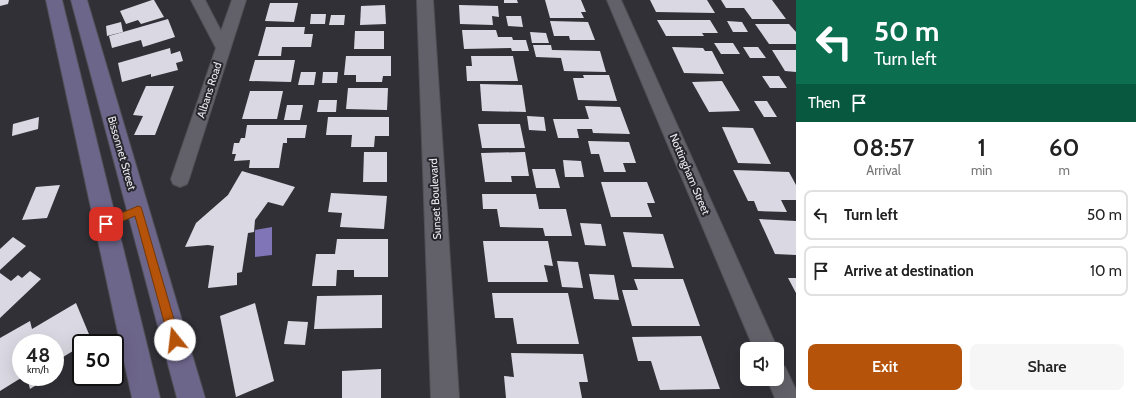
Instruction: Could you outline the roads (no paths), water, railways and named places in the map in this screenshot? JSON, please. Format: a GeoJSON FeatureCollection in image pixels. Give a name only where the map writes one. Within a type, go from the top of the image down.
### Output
{"type":"FeatureCollection","features":[{"type":"Feature","properties":{"kind":"main road"},"geometry":{"type":"LineString","coordinates":[[54,0],[146,398]]}},
{"type":"Feature","properties":{"kind":"main road","name":"Bissonnet Street"},"geometry":{"type":"LineString","coordinates":[[79,0],[191,398]]}},
{"type":"Feature","properties":{"kind":"main road"},"geometry":{"type":"LineString","coordinates":[[106,224],[138,210]]}},
{"type":"Feature","properties":{"kind":"street"},"geometry":{"type":"LineString","coordinates":[[198,0],[223,48]]}},
{"type":"Feature","properties":{"kind":"street","name":"Albans Road"},"geometry":{"type":"LineString","coordinates":[[180,179],[239,0]]}},
{"type":"Feature","properties":{"kind":"street","name":"Sunset Boulevard"},"geometry":{"type":"LineString","coordinates":[[425,0],[445,398]]}},
{"type":"Feature","properties":{"kind":"street","name":"Nottingham Street"},"geometry":{"type":"LineString","coordinates":[[614,0],[763,342]]}},
{"type":"Feature","properties":{"kind":"street"},"geometry":{"type":"LineString","coordinates":[[782,386],[787,398]]}}]}
